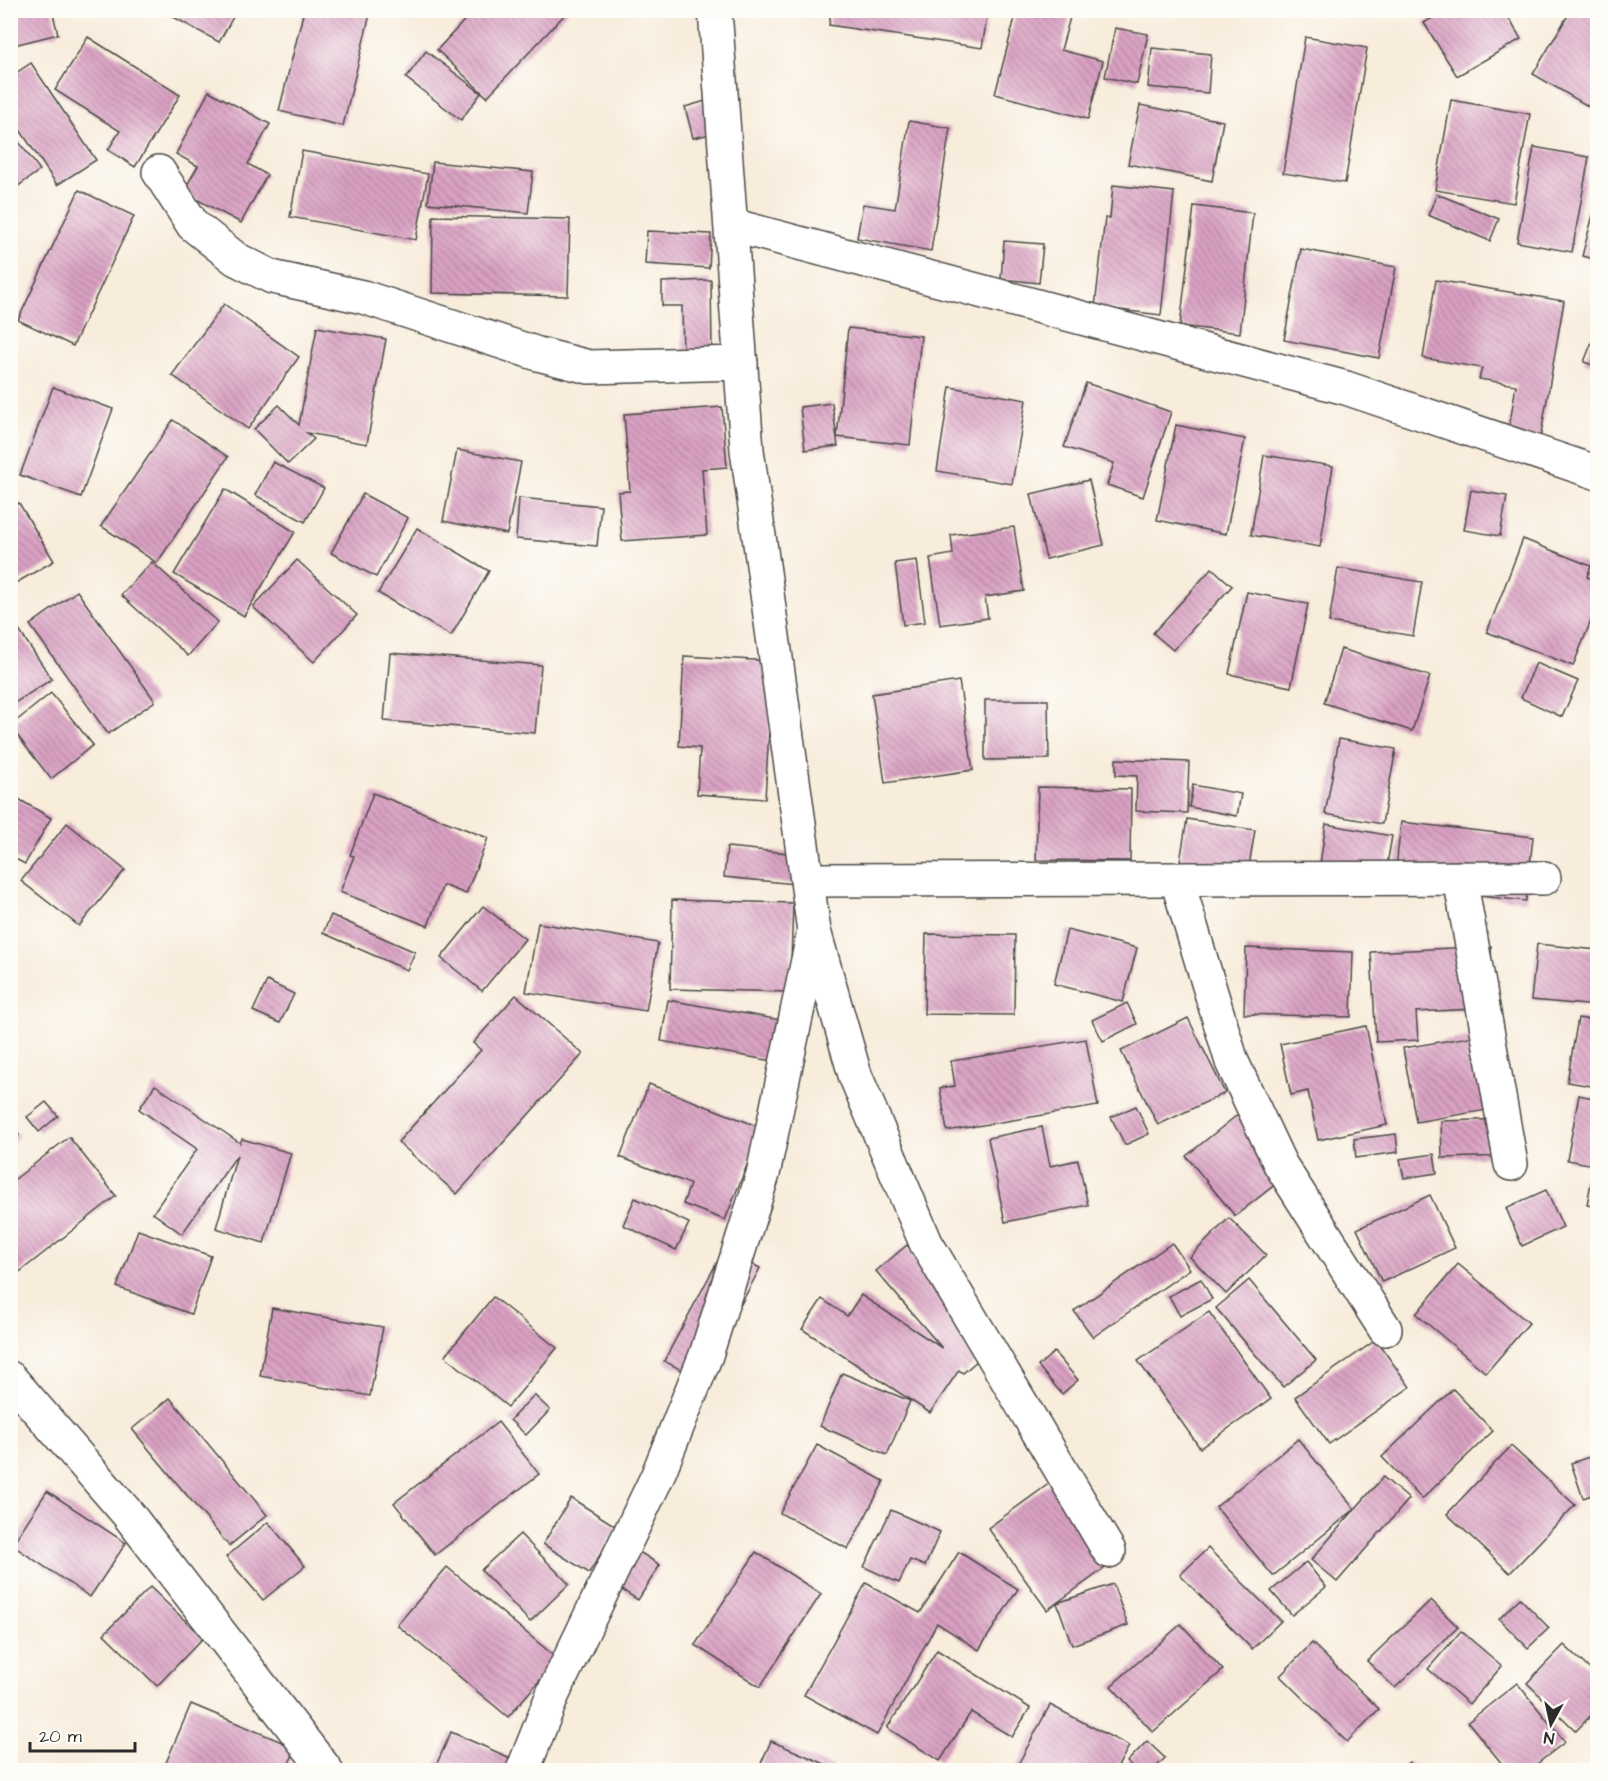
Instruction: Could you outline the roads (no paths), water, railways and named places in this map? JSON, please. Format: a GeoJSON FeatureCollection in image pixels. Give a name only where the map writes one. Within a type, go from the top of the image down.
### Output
{"type":"FeatureCollection","features":[{"type":"Feature","properties":{"kind":"street"},"geometry":{"type":"LineString","coordinates":[[715,10],[747,450],[814,932],[855,1075],[926,1243],[1109,1551]]}},
{"type":"Feature","properties":{"kind":"street"},"geometry":{"type":"LineString","coordinates":[[159,172],[194,225],[236,259],[272,277],[363,297],[538,354],[590,367],[637,368],[741,363]]}},
{"type":"Feature","properties":{"kind":"street"},"geometry":{"type":"LineString","coordinates":[[731,225],[1346,388],[1598,473]]}},
{"type":"Feature","properties":{"kind":"street"},"geometry":{"type":"LineString","coordinates":[[1460,878],[1511,1164]]}},
{"type":"Feature","properties":{"kind":"street"},"geometry":{"type":"LineString","coordinates":[[807,880],[1544,878]]}},
{"type":"Feature","properties":{"kind":"street"},"geometry":{"type":"LineString","coordinates":[[1177,880],[1232,1062],[1281,1164],[1385,1329]]}},
{"type":"Feature","properties":{"kind":"street"},"geometry":{"type":"LineString","coordinates":[[523,1770],[553,1694],[657,1478],[706,1355],[763,1174],[814,932]]}},
{"type":"Feature","properties":{"kind":"street"},"geometry":{"type":"LineString","coordinates":[[10,1378],[127,1513],[326,1770]]}}]}
